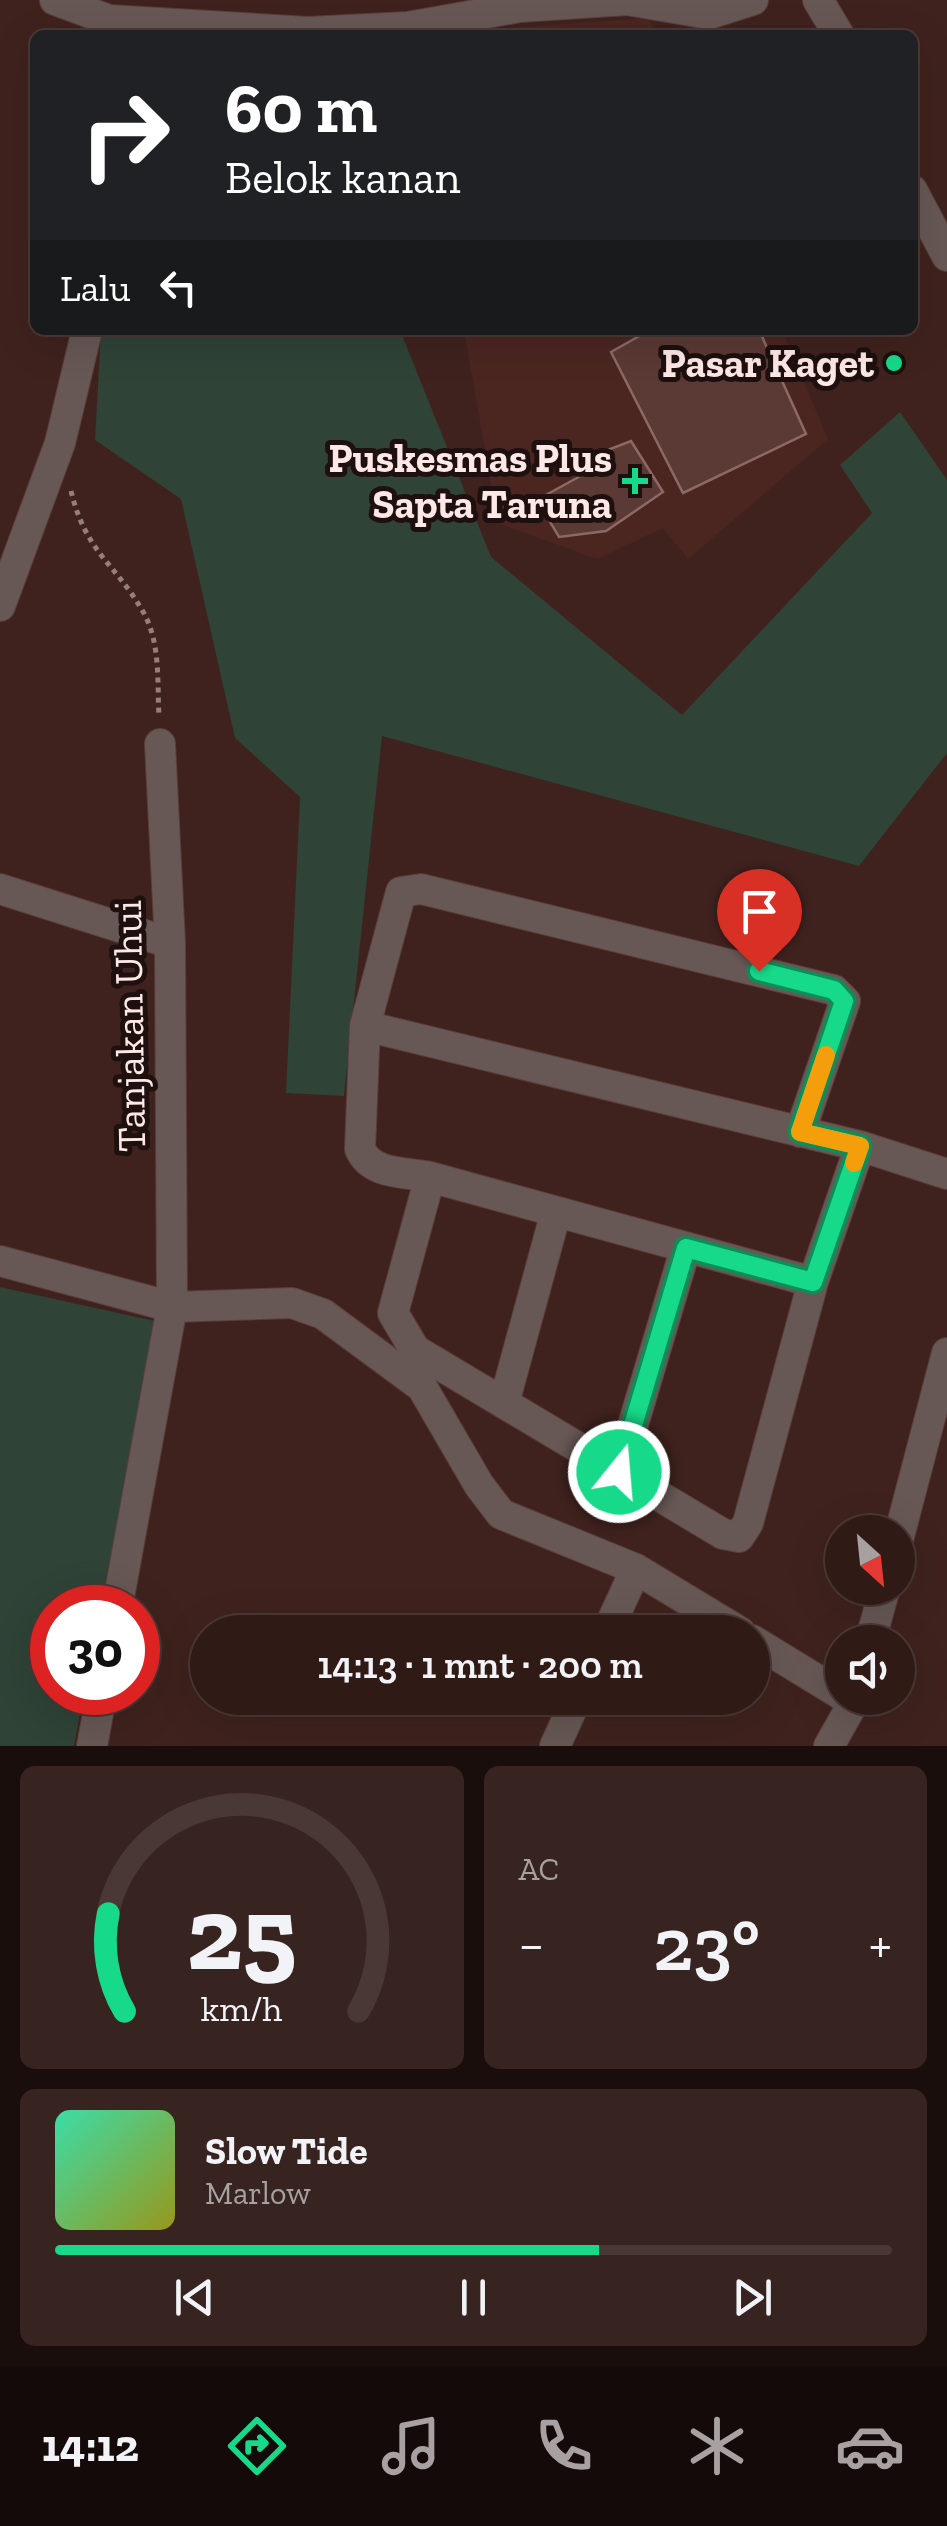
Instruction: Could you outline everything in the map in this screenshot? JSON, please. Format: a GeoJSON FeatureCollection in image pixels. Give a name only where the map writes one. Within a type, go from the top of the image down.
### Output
{"type":"FeatureCollection","features":[{"type":"Feature","properties":{"kind":"street"},"geometry":{"type":"LineString","coordinates":[[54,0],[109,10],[158,29],[208,30]]}},
{"type":"Feature","properties":{"kind":"street"},"geometry":{"type":"LineString","coordinates":[[348,30],[408,27],[518,4],[626,0],[709,14],[753,0]]}},
{"type":"Feature","properties":{"kind":"street"},"geometry":{"type":"LineString","coordinates":[[818,0],[836,30]]}},
{"type":"Feature","properties":{"kind":"street"},"geometry":{"type":"LineString","coordinates":[[918,201],[947,256]]}},
{"type":"Feature","properties":{"kind":"street"},"geometry":{"type":"LineString","coordinates":[[1,599],[60,443],[86,335]]}},
{"type":"Feature","properties":{"kind":"street","name":"Tanjakan Uhui"},"geometry":{"type":"LineString","coordinates":[[121,1585],[172,1307],[170,943],[160,744]]}},
{"type":"Feature","properties":{"kind":"street"},"geometry":{"type":"LineString","coordinates":[[800,1132],[844,1001],[834,990],[458,898],[412,888],[400,892],[366,1026],[360,1149],[365,1161],[813,1282]]}},
{"type":"Feature","properties":{"kind":"street"},"geometry":{"type":"LineString","coordinates":[[0,889],[170,943]]}},
{"type":"Feature","properties":{"kind":"street"},"geometry":{"type":"LineString","coordinates":[[366,1026],[860,1146],[947,1174]]}},
{"type":"Feature","properties":{"kind":"street"},"geometry":{"type":"LineString","coordinates":[[430,1177],[393,1313],[415,1350],[723,1534],[739,1538],[748,1523],[813,1282],[860,1146]]}},
{"type":"Feature","properties":{"kind":"street"},"geometry":{"type":"LineString","coordinates":[[504,1403],[556,1212]]}},
{"type":"Feature","properties":{"kind":"street"},"geometry":{"type":"LineString","coordinates":[[619,1472],[686,1248]]}},
{"type":"Feature","properties":{"kind":"street"},"geometry":{"type":"LineString","coordinates":[[0,1261],[172,1307],[292,1303],[323,1314],[422,1388],[479,1485],[501,1514],[636,1569],[712,1615]]}},
{"type":"Feature","properties":{"kind":"street"},"geometry":{"type":"LineString","coordinates":[[905,1515],[947,1353]]}},
{"type":"Feature","properties":{"kind":"street"},"geometry":{"type":"LineString","coordinates":[[615,1615],[636,1569]]}},
{"type":"Feature","properties":{"kind":"street"},"geometry":{"type":"LineString","coordinates":[[770,1651],[825,1683]]}},
{"type":"Feature","properties":{"kind":"street"},"geometry":{"type":"LineString","coordinates":[[92,1746],[98,1715]]}},
{"type":"Feature","properties":{"kind":"street"},"geometry":{"type":"LineString","coordinates":[[555,1746],[569,1715]]}},
{"type":"Feature","properties":{"kind":"street"},"geometry":{"type":"LineString","coordinates":[[830,1746],[843,1715]]}},
{"type":"Feature","properties":{"kind":"path"},"geometry":{"type":"LineString","coordinates":[[60,443],[75,508],[90,544],[143,611],[156,646],[160,744]]}},
{"type":"Feature","properties":{"kind":"shaded area"},"geometry":{"type":"Polygon","coordinates":[[[649,18],[654,30],[500,30],[649,18]]]}},
{"type":"Feature","properties":{"kind":"shaded area","name":"Puskesmas Plus Sapta Taruna"},"geometry":{"type":"Polygon","coordinates":[[[465,335],[784,335],[828,439],[688,559],[663,528],[597,559],[498,523],[465,335]]]}},
{"type":"Feature","properties":{"kind":"green space"},"geometry":{"type":"Polygon","coordinates":[[[101,335],[402,335],[491,557],[682,715],[872,513],[840,465],[900,412],[947,480],[947,753],[859,866],[382,736],[344,1096],[286,1093],[300,797],[235,738],[181,499],[95,440],[101,335]]]}},
{"type":"Feature","properties":{"kind":"green space"},"geometry":{"type":"Polygon","coordinates":[[[0,1287],[159,1322],[106,1585],[30,1585],[30,1715],[80,1715],[74,1746],[0,1746],[0,1287]]]}},
{"type":"Feature","properties":{"kind":"building"},"geometry":{"type":"Polygon","coordinates":[[[641,335],[761,335],[806,434],[683,493],[611,352],[641,335]]]}},
{"type":"Feature","properties":{"kind":"building"},"geometry":{"type":"Polygon","coordinates":[[[631,441],[663,492],[606,531],[559,537],[537,500],[584,474],[579,461],[631,441]]]}},
{"type":"Feature","properties":{"kind":"slow traffic"},"geometry":{"type":"LineString","coordinates":[[826,1055],[800,1132],[860,1146],[854,1163]]}},
{"type":"Feature","properties":{"kind":"place","name":"Pasar Kaget"},"geometry":{"type":"Point","coordinates":[894,363]}},
{"type":"Feature","properties":{"kind":"place","name":"Puskesmas Plus Sapta Taruna"},"geometry":{"type":"Point","coordinates":[635,481]}},
{"type":"Feature","properties":{"kind":"route"},"geometry":{"type":"LineString","coordinates":[[619,1472],[686,1248],[813,1282],[860,1146],[800,1132],[844,1001],[834,990],[759,971]]}}]}
